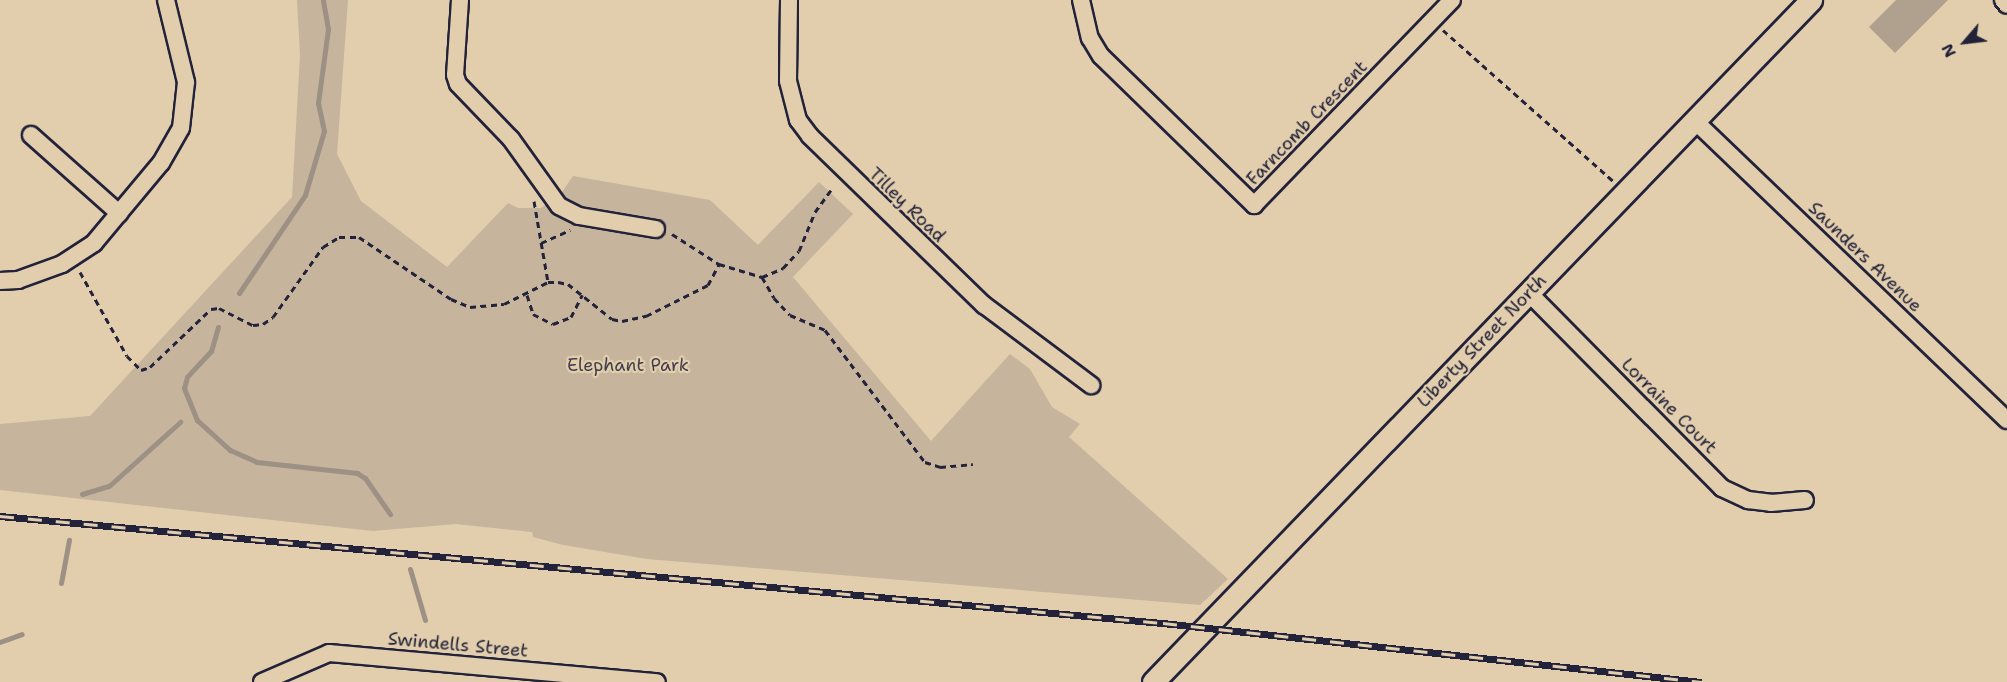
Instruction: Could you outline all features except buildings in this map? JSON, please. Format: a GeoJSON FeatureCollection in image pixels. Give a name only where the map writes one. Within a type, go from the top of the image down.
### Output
{"type":"FeatureCollection","features":[{"type":"Feature","properties":{"kind":"main road","name":"Liberty Street North"},"geometry":{"type":"LineString","coordinates":[[1153,682],[1811,0]]}},
{"type":"Feature","properties":{"kind":"street"},"geometry":{"type":"LineString","coordinates":[[0,281],[18,280],[72,257],[94,243],[161,164],[181,128],[186,82],[166,0]]}},
{"type":"Feature","properties":{"kind":"street"},"geometry":{"type":"LineString","coordinates":[[460,0],[455,75],[458,84],[529,161],[548,192],[567,212],[656,229]]}},
{"type":"Feature","properties":{"kind":"street","name":"Tilley Road"},"geometry":{"type":"LineString","coordinates":[[789,0],[788,81],[798,120],[810,136],[984,305],[1091,385]]}},
{"type":"Feature","properties":{"kind":"street","name":"Farncomb Crescent"},"geometry":{"type":"LineString","coordinates":[[1081,0],[1090,38],[1101,56],[1254,205],[1452,0]]}},
{"type":"Feature","properties":{"kind":"street"},"geometry":{"type":"LineString","coordinates":[[2003,0],[2007,5]]}},
{"type":"Feature","properties":{"kind":"street","name":"Saunders Avenue"},"geometry":{"type":"LineString","coordinates":[[1695,121],[2007,420]]}},
{"type":"Feature","properties":{"kind":"street"},"geometry":{"type":"LineString","coordinates":[[31,135],[119,213]]}},
{"type":"Feature","properties":{"kind":"street","name":"Lorraine Court"},"geometry":{"type":"LineString","coordinates":[[1528,292],[1722,488],[1760,502],[1805,500]]}},
{"type":"Feature","properties":{"kind":"street","name":"Swindells Street"},"geometry":{"type":"LineString","coordinates":[[262,682],[329,653],[657,682]]}},
{"type":"Feature","properties":{"kind":"path"},"geometry":{"type":"LineString","coordinates":[[1432,21],[1626,193]]}},
{"type":"Feature","properties":{"kind":"path"},"geometry":{"type":"LineString","coordinates":[[656,229],[680,236],[719,264],[762,276],[783,268],[800,251],[815,212],[831,190]]}},
{"type":"Feature","properties":{"kind":"path"},"geometry":{"type":"LineString","coordinates":[[533,194],[548,282]]}},
{"type":"Feature","properties":{"kind":"path"},"geometry":{"type":"LineString","coordinates":[[72,257],[127,356],[141,370],[150,366],[211,309],[219,309],[253,325],[263,324],[273,317],[323,247],[339,237],[359,237],[443,294],[470,307],[504,304],[548,282],[568,284],[612,319],[635,319],[708,285],[719,264]]}},
{"type":"Feature","properties":{"kind":"path"},"geometry":{"type":"LineString","coordinates":[[762,276],[774,298],[790,315],[825,330],[925,462],[940,467],[973,464]]}},
{"type":"Feature","properties":{"kind":"path"},"geometry":{"type":"LineString","coordinates":[[526,295],[533,314],[553,324],[571,317],[582,295]]}},
{"type":"Feature","properties":{"kind":"green space","name":"Elephant Park"},"geometry":{"type":"Polygon","coordinates":[[[297,0],[348,0],[337,154],[361,201],[447,267],[508,203],[518,208],[541,208],[560,195],[573,176],[710,200],[758,245],[819,182],[853,214],[793,277],[931,441],[1010,354],[1030,369],[1052,407],[1080,424],[1069,437],[1228,579],[1200,605],[647,559],[563,545],[533,537],[532,532],[456,524],[373,531],[0,490],[0,424],[90,416],[292,197],[300,55],[297,0]]]}},
{"type":"Feature","properties":{"kind":"waterway"},"geometry":{"type":"LineString","coordinates":[[239,293],[305,195],[324,131],[318,103],[328,29],[323,0]]}},
{"type":"Feature","properties":{"kind":"waterway"},"geometry":{"type":"LineString","coordinates":[[218,327],[211,351],[187,377],[184,388],[197,420],[230,450],[257,462],[357,473],[365,478],[390,514]]}},
{"type":"Feature","properties":{"kind":"waterway"},"geometry":{"type":"LineString","coordinates":[[82,494],[109,486],[180,422]]}},
{"type":"Feature","properties":{"kind":"waterway"},"geometry":{"type":"LineString","coordinates":[[61,583],[69,540]]}},
{"type":"Feature","properties":{"kind":"waterway"},"geometry":{"type":"LineString","coordinates":[[410,569],[425,620]]}},
{"type":"Feature","properties":{"kind":"waterway"},"geometry":{"type":"LineString","coordinates":[[0,642],[22,634]]}},
{"type":"Feature","properties":{"kind":"railway"},"geometry":{"type":"LineString","coordinates":[[0,516],[1163,623],[1702,682]]}}]}
